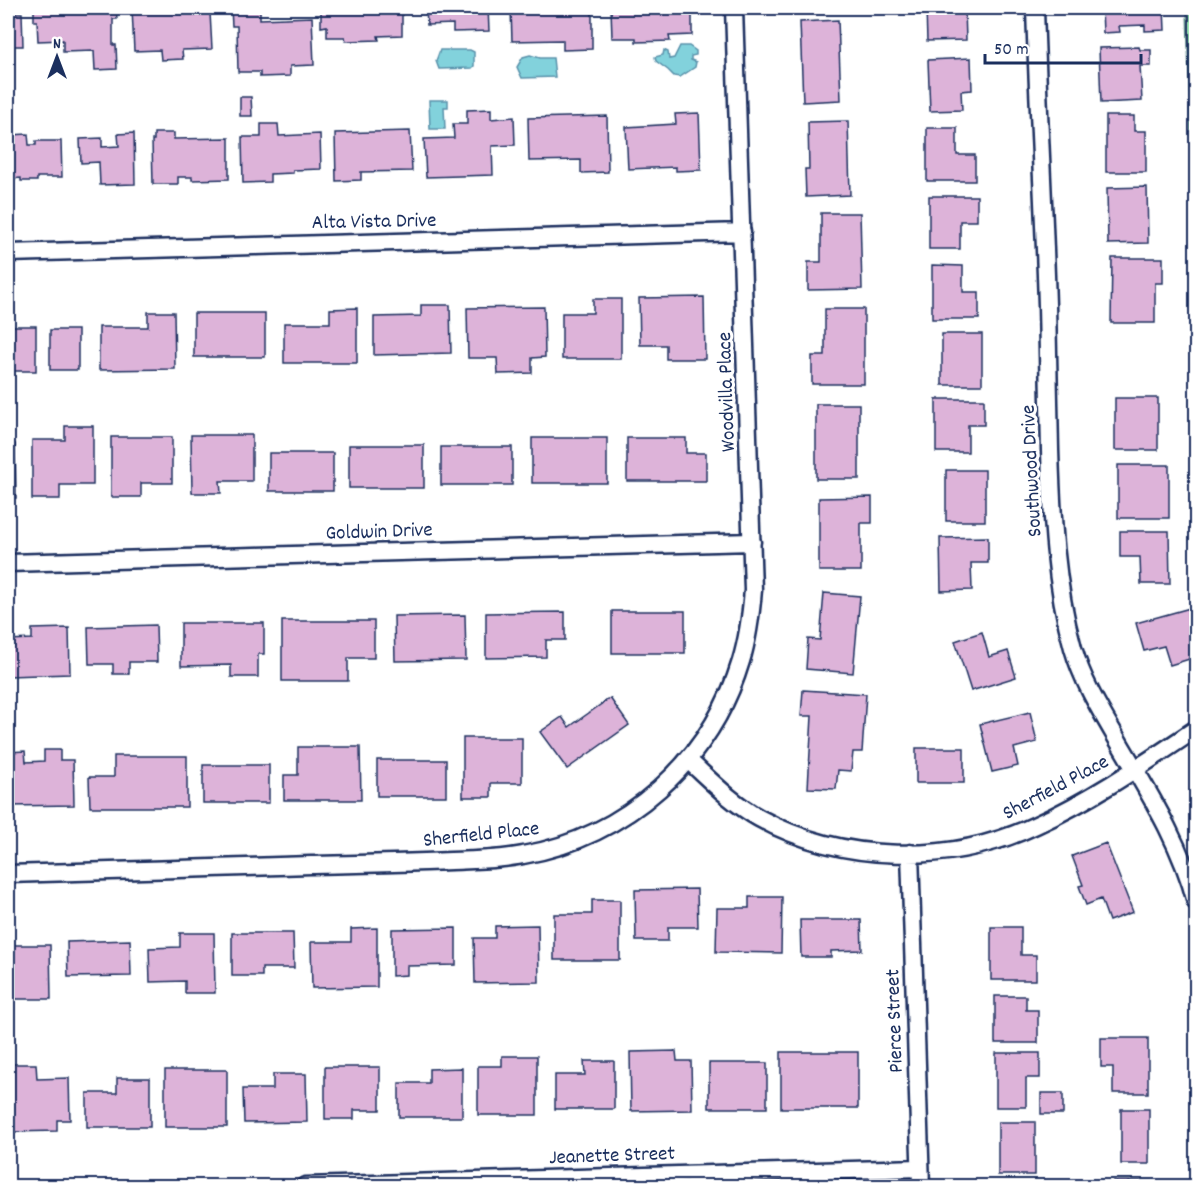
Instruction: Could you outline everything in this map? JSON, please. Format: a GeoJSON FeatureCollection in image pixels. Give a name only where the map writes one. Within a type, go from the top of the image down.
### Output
{"type":"FeatureCollection","features":[{"type":"Feature","properties":{"kind":"street","name":"Woodvilla Place"},"geometry":{"type":"LineString","coordinates":[[688,760],[708,734],[732,687],[741,662],[752,608],[752,542],[734,8]]}},
{"type":"Feature","properties":{"kind":"street","name":"Southwood Drive"},"geometry":{"type":"LineString","coordinates":[[1035,8],[1053,521],[1062,601],[1073,649],[1088,689],[1180,851],[1197,902]]}},
{"type":"Feature","properties":{"kind":"street","name":"Alta Vista Drive"},"geometry":{"type":"LineString","coordinates":[[8,253],[742,232]]}},
{"type":"Feature","properties":{"kind":"street","name":"Goldwin Drive"},"geometry":{"type":"LineString","coordinates":[[8,563],[752,542]]}},
{"type":"Feature","properties":{"kind":"street","name":"Sherfield Place"},"geometry":{"type":"LineString","coordinates":[[8,874],[439,861],[522,856],[569,843],[596,832],[630,812],[668,782],[688,760],[740,806],[785,830],[855,851],[910,854],[950,850],[1014,834],[1073,806],[1197,729]]}},
{"type":"Feature","properties":{"kind":"street","name":"Pierce Street"},"geometry":{"type":"LineString","coordinates":[[910,854],[921,1186]]}},
{"type":"Feature","properties":{"kind":"street","name":"Jeanette Street"},"geometry":{"type":"LineString","coordinates":[[305,1186],[920,1168]]}},
{"type":"Feature","properties":{"kind":"green space"},"geometry":{"type":"Polygon","coordinates":[[[1187,8],[1196,8],[1196,317],[1187,8]]]}},
{"type":"Feature","properties":{"kind":"water"},"geometry":{"type":"Polygon","coordinates":[[[680,46],[689,46],[696,51],[696,55],[691,56],[691,60],[696,62],[695,67],[680,77],[674,76],[656,61],[655,57],[663,55],[664,50],[668,52],[669,59],[674,58],[680,46]]]}},
{"type":"Feature","properties":{"kind":"water"},"geometry":{"type":"Polygon","coordinates":[[[440,50],[470,50],[474,52],[474,66],[472,68],[439,69],[436,61],[440,50]]]}},
{"type":"Feature","properties":{"kind":"water"},"geometry":{"type":"Polygon","coordinates":[[[530,55],[553,58],[555,77],[522,78],[517,67],[523,57],[530,55]]]}},
{"type":"Feature","properties":{"kind":"water"},"geometry":{"type":"Polygon","coordinates":[[[429,100],[448,100],[448,107],[444,107],[445,129],[430,129],[429,100]]]}},
{"type":"Feature","properties":{"kind":"building"},"geometry":{"type":"Polygon","coordinates":[[[34,8],[61,8],[61,13],[83,12],[83,8],[116,8],[117,19],[113,19],[113,45],[116,45],[117,69],[95,70],[94,51],[63,52],[63,40],[38,41],[34,8]]]}},
{"type":"Feature","properties":{"kind":"building"},"geometry":{"type":"Polygon","coordinates":[[[132,8],[174,9],[175,14],[210,13],[212,49],[182,50],[183,59],[161,60],[160,50],[134,51],[132,8]]]}},
{"type":"Feature","properties":{"kind":"building"},"geometry":{"type":"Polygon","coordinates":[[[231,8],[260,8],[260,19],[312,17],[314,65],[290,66],[290,76],[260,77],[260,72],[238,72],[237,26],[232,26],[231,8]]]}},
{"type":"Feature","properties":{"kind":"building"},"geometry":{"type":"Polygon","coordinates":[[[321,8],[402,8],[402,35],[378,36],[379,40],[346,41],[345,37],[327,37],[327,26],[321,27],[321,8]]]}},
{"type":"Feature","properties":{"kind":"building"},"geometry":{"type":"Polygon","coordinates":[[[426,8],[488,8],[489,31],[453,32],[453,24],[427,25],[426,8]]]}},
{"type":"Feature","properties":{"kind":"building"},"geometry":{"type":"Polygon","coordinates":[[[511,8],[592,8],[592,49],[563,50],[563,40],[512,41],[511,8]]]}},
{"type":"Feature","properties":{"kind":"building"},"geometry":{"type":"Polygon","coordinates":[[[611,8],[694,8],[692,35],[669,36],[670,41],[636,42],[636,38],[612,38],[611,8]]]}},
{"type":"Feature","properties":{"kind":"building"},"geometry":{"type":"Polygon","coordinates":[[[926,8],[968,8],[965,10],[966,40],[927,41],[926,8]]]}},
{"type":"Feature","properties":{"kind":"building"},"geometry":{"type":"Polygon","coordinates":[[[1102,8],[1164,8],[1165,30],[1145,31],[1145,25],[1119,26],[1120,32],[1103,33],[1102,8]]]}},
{"type":"Feature","properties":{"kind":"building"},"geometry":{"type":"Polygon","coordinates":[[[8,13],[22,13],[23,46],[8,46],[8,13]]]}},
{"type":"Feature","properties":{"kind":"building"},"geometry":{"type":"Polygon","coordinates":[[[838,20],[841,100],[803,102],[800,22],[838,20]]]}},
{"type":"Feature","properties":{"kind":"building"},"geometry":{"type":"Polygon","coordinates":[[[1139,47],[1140,50],[1151,50],[1151,66],[1140,66],[1142,101],[1101,103],[1099,48],[1139,47]]]}},
{"type":"Feature","properties":{"kind":"building"},"geometry":{"type":"Polygon","coordinates":[[[971,58],[972,90],[961,91],[962,110],[930,111],[928,60],[971,58]]]}},
{"type":"Feature","properties":{"kind":"building"},"geometry":{"type":"Polygon","coordinates":[[[240,97],[251,97],[252,116],[240,116],[240,97]]]}},
{"type":"Feature","properties":{"kind":"building"},"geometry":{"type":"Polygon","coordinates":[[[491,109],[491,119],[514,117],[515,145],[492,146],[493,175],[426,177],[424,139],[454,138],[453,124],[467,124],[467,110],[491,109]]]}},
{"type":"Feature","properties":{"kind":"building"},"geometry":{"type":"Polygon","coordinates":[[[699,113],[701,170],[676,171],[676,167],[628,169],[626,127],[676,124],[675,114],[699,113]]]}},
{"type":"Feature","properties":{"kind":"building"},"geometry":{"type":"Polygon","coordinates":[[[607,116],[608,172],[581,173],[581,160],[529,161],[528,118],[607,116]]]}},
{"type":"Feature","properties":{"kind":"building"},"geometry":{"type":"Polygon","coordinates":[[[1106,116],[1134,116],[1134,131],[1146,131],[1146,172],[1106,172],[1106,116]]]}},
{"type":"Feature","properties":{"kind":"building"},"geometry":{"type":"Polygon","coordinates":[[[848,121],[850,195],[806,197],[805,169],[809,169],[808,122],[848,121]]]}},
{"type":"Feature","properties":{"kind":"building"},"geometry":{"type":"Polygon","coordinates":[[[261,124],[278,124],[279,136],[320,134],[321,169],[270,174],[270,182],[243,183],[242,137],[261,137],[261,124]]]}},
{"type":"Feature","properties":{"kind":"building"},"geometry":{"type":"Polygon","coordinates":[[[927,128],[957,128],[957,155],[975,155],[975,181],[927,181],[927,128]]]}},
{"type":"Feature","properties":{"kind":"building"},"geometry":{"type":"Polygon","coordinates":[[[410,131],[412,171],[361,172],[361,180],[336,181],[335,133],[410,131]]]}},
{"type":"Feature","properties":{"kind":"building"},"geometry":{"type":"Polygon","coordinates":[[[134,133],[135,184],[100,185],[99,162],[81,163],[80,139],[102,138],[102,147],[119,146],[118,134],[134,133]]]}},
{"type":"Feature","properties":{"kind":"building"},"geometry":{"type":"Polygon","coordinates":[[[154,133],[174,133],[174,139],[229,138],[229,179],[192,180],[192,177],[178,177],[178,184],[153,184],[152,140],[154,140],[154,133]]]}},
{"type":"Feature","properties":{"kind":"building"},"geometry":{"type":"Polygon","coordinates":[[[28,134],[29,145],[36,145],[36,141],[61,141],[62,177],[37,177],[37,181],[11,179],[11,188],[8,188],[10,135],[28,134]]]}},
{"type":"Feature","properties":{"kind":"building"},"geometry":{"type":"Polygon","coordinates":[[[1147,187],[1148,243],[1108,244],[1107,188],[1147,187]]]}},
{"type":"Feature","properties":{"kind":"building"},"geometry":{"type":"Polygon","coordinates":[[[929,196],[977,196],[977,221],[960,221],[960,249],[929,249],[929,196]]]}},
{"type":"Feature","properties":{"kind":"building"},"geometry":{"type":"Polygon","coordinates":[[[821,213],[860,213],[862,289],[808,290],[808,262],[821,262],[821,213]]]}},
{"type":"Feature","properties":{"kind":"building"},"geometry":{"type":"Polygon","coordinates":[[[1112,258],[1163,258],[1163,283],[1155,283],[1155,323],[1111,323],[1112,258]]]}},
{"type":"Feature","properties":{"kind":"building"},"geometry":{"type":"Polygon","coordinates":[[[932,265],[963,266],[963,292],[979,292],[979,319],[932,319],[932,265]]]}},
{"type":"Feature","properties":{"kind":"building"},"geometry":{"type":"Polygon","coordinates":[[[704,297],[705,359],[666,359],[666,345],[640,345],[639,298],[704,297]]]}},
{"type":"Feature","properties":{"kind":"building"},"geometry":{"type":"Polygon","coordinates":[[[593,299],[621,299],[621,359],[562,359],[562,313],[593,313],[593,299]]]}},
{"type":"Feature","properties":{"kind":"building"},"geometry":{"type":"Polygon","coordinates":[[[421,305],[450,305],[451,353],[374,355],[374,317],[421,316],[421,305]]]}},
{"type":"Feature","properties":{"kind":"building"},"geometry":{"type":"Polygon","coordinates":[[[544,307],[545,357],[532,358],[532,373],[498,374],[497,358],[468,358],[467,308],[544,307]]]}},
{"type":"Feature","properties":{"kind":"building"},"geometry":{"type":"Polygon","coordinates":[[[357,308],[357,363],[284,363],[284,323],[330,323],[330,309],[357,308]]]}},
{"type":"Feature","properties":{"kind":"building"},"geometry":{"type":"Polygon","coordinates":[[[825,309],[864,309],[864,384],[812,384],[812,356],[825,356],[825,309]]]}},
{"type":"Feature","properties":{"kind":"building"},"geometry":{"type":"Polygon","coordinates":[[[148,312],[174,312],[175,369],[99,370],[99,327],[148,327],[148,312]]]}},
{"type":"Feature","properties":{"kind":"building"},"geometry":{"type":"Polygon","coordinates":[[[194,313],[265,313],[265,357],[194,357],[194,313]]]}},
{"type":"Feature","properties":{"kind":"building"},"geometry":{"type":"Polygon","coordinates":[[[8,326],[36,326],[36,371],[8,371],[8,326]]]}},
{"type":"Feature","properties":{"kind":"building"},"geometry":{"type":"Polygon","coordinates":[[[50,330],[78,330],[78,370],[50,370],[50,330]]]}},
{"type":"Feature","properties":{"kind":"building"},"geometry":{"type":"Polygon","coordinates":[[[942,334],[982,334],[982,385],[942,385],[942,334]]]}},
{"type":"Feature","properties":{"kind":"building"},"geometry":{"type":"Polygon","coordinates":[[[1115,398],[1158,398],[1158,450],[1115,450],[1115,398]]]}},
{"type":"Feature","properties":{"kind":"building"},"geometry":{"type":"Polygon","coordinates":[[[936,399],[984,399],[984,425],[968,425],[968,452],[936,452],[936,399]]]}},
{"type":"Feature","properties":{"kind":"building"},"geometry":{"type":"Polygon","coordinates":[[[816,404],[859,404],[859,479],[816,479],[816,404]]]}},
{"type":"Feature","properties":{"kind":"building"},"geometry":{"type":"Polygon","coordinates":[[[65,426],[93,426],[93,485],[60,485],[60,499],[32,499],[32,440],[65,440],[65,426]]]}},
{"type":"Feature","properties":{"kind":"building"},"geometry":{"type":"Polygon","coordinates":[[[191,435],[252,435],[252,481],[220,481],[221,493],[192,493],[191,435]]]}},
{"type":"Feature","properties":{"kind":"building"},"geometry":{"type":"Polygon","coordinates":[[[111,437],[172,437],[172,483],[141,483],[141,497],[111,497],[111,437]]]}},
{"type":"Feature","properties":{"kind":"building"},"geometry":{"type":"Polygon","coordinates":[[[532,438],[607,438],[607,483],[532,483],[532,438]]]}},
{"type":"Feature","properties":{"kind":"building"},"geometry":{"type":"Polygon","coordinates":[[[627,438],[686,438],[686,453],[706,453],[706,481],[627,481],[627,438]]]}},
{"type":"Feature","properties":{"kind":"building"},"geometry":{"type":"Polygon","coordinates":[[[8,444],[15,444],[16,498],[8,498],[8,444]]]}},
{"type":"Feature","properties":{"kind":"building"},"geometry":{"type":"Polygon","coordinates":[[[349,445],[424,445],[424,488],[349,488],[349,445]]]}},
{"type":"Feature","properties":{"kind":"building"},"geometry":{"type":"Polygon","coordinates":[[[441,447],[512,447],[512,485],[441,485],[441,447]]]}},
{"type":"Feature","properties":{"kind":"building"},"geometry":{"type":"Polygon","coordinates":[[[269,453],[333,453],[333,491],[269,491],[269,453]]]}},
{"type":"Feature","properties":{"kind":"building"},"geometry":{"type":"Polygon","coordinates":[[[1118,465],[1169,465],[1169,518],[1118,518],[1118,465]]]}},
{"type":"Feature","properties":{"kind":"building"},"geometry":{"type":"Polygon","coordinates":[[[946,470],[985,470],[985,521],[946,521],[946,470]]]}},
{"type":"Feature","properties":{"kind":"building"},"geometry":{"type":"Polygon","coordinates":[[[872,497],[872,523],[861,523],[861,571],[819,571],[819,498],[872,497]]]}},
{"type":"Feature","properties":{"kind":"building"},"geometry":{"type":"Polygon","coordinates":[[[1120,531],[1169,531],[1170,584],[1141,584],[1140,557],[1120,557],[1120,531]]]}},
{"type":"Feature","properties":{"kind":"building"},"geometry":{"type":"Polygon","coordinates":[[[988,537],[988,563],[971,563],[972,590],[941,591],[940,538],[988,537]]]}},
{"type":"Feature","properties":{"kind":"building"},"geometry":{"type":"Polygon","coordinates":[[[824,593],[860,596],[853,673],[806,669],[808,639],[820,640],[824,593]]]}},
{"type":"Feature","properties":{"kind":"building"},"geometry":{"type":"Polygon","coordinates":[[[1190,608],[1196,631],[1196,657],[1170,665],[1164,646],[1144,651],[1136,623],[1190,608]]]}},
{"type":"Feature","properties":{"kind":"building"},"geometry":{"type":"Polygon","coordinates":[[[612,611],[685,611],[685,653],[612,653],[612,611]]]}},
{"type":"Feature","properties":{"kind":"building"},"geometry":{"type":"Polygon","coordinates":[[[565,612],[565,640],[546,640],[546,657],[486,658],[486,613],[565,612]]]}},
{"type":"Feature","properties":{"kind":"building"},"geometry":{"type":"Polygon","coordinates":[[[465,615],[466,660],[395,661],[394,616],[465,615]]]}},
{"type":"Feature","properties":{"kind":"building"},"geometry":{"type":"Polygon","coordinates":[[[282,621],[374,621],[374,658],[348,658],[348,681],[282,681],[282,621]]]}},
{"type":"Feature","properties":{"kind":"building"},"geometry":{"type":"Polygon","coordinates":[[[181,623],[264,623],[264,654],[258,654],[258,677],[231,677],[231,665],[181,666],[181,623]]]}},
{"type":"Feature","properties":{"kind":"building"},"geometry":{"type":"Polygon","coordinates":[[[156,625],[157,662],[129,662],[129,674],[113,674],[113,664],[89,664],[88,627],[156,625]]]}},
{"type":"Feature","properties":{"kind":"building"},"geometry":{"type":"Polygon","coordinates":[[[69,628],[70,674],[8,676],[8,640],[32,639],[32,629],[69,628]]]}},
{"type":"Feature","properties":{"kind":"building"},"geometry":{"type":"Polygon","coordinates":[[[982,632],[989,657],[1008,651],[1016,677],[971,691],[955,641],[982,632]]]}},
{"type":"Feature","properties":{"kind":"building"},"geometry":{"type":"Polygon","coordinates":[[[803,690],[866,694],[862,752],[853,752],[851,771],[838,770],[836,789],[808,788],[812,716],[801,716],[803,690]]]}},
{"type":"Feature","properties":{"kind":"building"},"geometry":{"type":"Polygon","coordinates":[[[610,698],[629,725],[567,769],[540,732],[562,717],[569,727],[610,698]]]}},
{"type":"Feature","properties":{"kind":"building"},"geometry":{"type":"Polygon","coordinates":[[[1030,712],[1037,742],[1014,748],[1018,766],[992,772],[980,724],[1030,712]]]}},
{"type":"Feature","properties":{"kind":"building"},"geometry":{"type":"Polygon","coordinates":[[[463,738],[522,738],[522,783],[491,783],[491,797],[463,797],[463,738]]]}},
{"type":"Feature","properties":{"kind":"building"},"geometry":{"type":"Polygon","coordinates":[[[298,747],[360,747],[361,800],[284,800],[284,775],[298,775],[298,747]]]}},
{"type":"Feature","properties":{"kind":"building"},"geometry":{"type":"Polygon","coordinates":[[[916,748],[964,748],[964,783],[916,783],[916,748]]]}},
{"type":"Feature","properties":{"kind":"building"},"geometry":{"type":"Polygon","coordinates":[[[44,750],[60,750],[60,760],[73,760],[74,805],[8,806],[8,752],[25,751],[26,762],[44,761],[44,750]]]}},
{"type":"Feature","properties":{"kind":"building"},"geometry":{"type":"Polygon","coordinates":[[[114,756],[187,756],[187,807],[90,807],[89,777],[114,777],[114,756]]]}},
{"type":"Feature","properties":{"kind":"building"},"geometry":{"type":"Polygon","coordinates":[[[377,760],[446,760],[446,796],[377,796],[377,760]]]}},
{"type":"Feature","properties":{"kind":"building"},"geometry":{"type":"Polygon","coordinates":[[[203,765],[269,765],[269,803],[203,803],[203,765]]]}},
{"type":"Feature","properties":{"kind":"building"},"geometry":{"type":"Polygon","coordinates":[[[1106,843],[1133,912],[1109,921],[1101,899],[1086,905],[1079,886],[1083,885],[1072,856],[1106,843]]]}},
{"type":"Feature","properties":{"kind":"building"},"geometry":{"type":"Polygon","coordinates":[[[697,889],[698,927],[668,927],[668,941],[636,941],[635,890],[697,889]]]}},
{"type":"Feature","properties":{"kind":"building"},"geometry":{"type":"Polygon","coordinates":[[[749,897],[782,897],[781,953],[716,952],[717,908],[749,908],[749,897]]]}},
{"type":"Feature","properties":{"kind":"building"},"geometry":{"type":"Polygon","coordinates":[[[592,900],[620,900],[620,960],[554,960],[554,914],[592,914],[592,900]]]}},
{"type":"Feature","properties":{"kind":"building"},"geometry":{"type":"Polygon","coordinates":[[[800,920],[861,920],[862,950],[831,951],[831,957],[801,957],[800,920]]]}},
{"type":"Feature","properties":{"kind":"building"},"geometry":{"type":"Polygon","coordinates":[[[538,925],[539,982],[475,983],[474,938],[495,938],[495,926],[538,925]]]}},
{"type":"Feature","properties":{"kind":"building"},"geometry":{"type":"Polygon","coordinates":[[[991,927],[1021,927],[1021,955],[1036,955],[1036,980],[991,980],[991,927]]]}},
{"type":"Feature","properties":{"kind":"building"},"geometry":{"type":"Polygon","coordinates":[[[377,928],[377,987],[312,988],[311,942],[351,942],[351,929],[377,928]]]}},
{"type":"Feature","properties":{"kind":"building"},"geometry":{"type":"Polygon","coordinates":[[[456,928],[456,965],[407,966],[407,975],[392,976],[392,929],[456,928]]]}},
{"type":"Feature","properties":{"kind":"building"},"geometry":{"type":"Polygon","coordinates":[[[180,933],[214,933],[215,993],[185,993],[185,981],[150,982],[149,948],[180,947],[180,933]]]}},
{"type":"Feature","properties":{"kind":"building"},"geometry":{"type":"Polygon","coordinates":[[[232,933],[293,933],[294,968],[262,968],[262,976],[232,976],[232,933]]]}},
{"type":"Feature","properties":{"kind":"building"},"geometry":{"type":"Polygon","coordinates":[[[130,940],[131,976],[68,977],[67,942],[130,940]]]}},
{"type":"Feature","properties":{"kind":"building"},"geometry":{"type":"Polygon","coordinates":[[[8,945],[50,945],[51,999],[14,999],[14,990],[8,990],[8,945]]]}},
{"type":"Feature","properties":{"kind":"building"},"geometry":{"type":"Polygon","coordinates":[[[995,996],[1026,996],[1026,1010],[1038,1010],[1038,1043],[995,1043],[995,996]]]}},
{"type":"Feature","properties":{"kind":"building"},"geometry":{"type":"Polygon","coordinates":[[[1101,1038],[1148,1038],[1148,1093],[1113,1093],[1113,1067],[1101,1067],[1101,1038]]]}},
{"type":"Feature","properties":{"kind":"building"},"geometry":{"type":"Polygon","coordinates":[[[676,1051],[677,1061],[691,1061],[692,1110],[631,1111],[630,1052],[676,1051]]]}},
{"type":"Feature","properties":{"kind":"building"},"geometry":{"type":"Polygon","coordinates":[[[781,1052],[858,1052],[858,1108],[781,1108],[781,1052]]]}},
{"type":"Feature","properties":{"kind":"building"},"geometry":{"type":"Polygon","coordinates":[[[996,1053],[1040,1053],[1040,1078],[1026,1078],[1026,1107],[996,1107],[996,1053]]]}},
{"type":"Feature","properties":{"kind":"building"},"geometry":{"type":"Polygon","coordinates":[[[502,1056],[537,1056],[537,1115],[478,1115],[478,1066],[502,1066],[502,1056]]]}},
{"type":"Feature","properties":{"kind":"building"},"geometry":{"type":"Polygon","coordinates":[[[584,1061],[614,1061],[614,1109],[555,1109],[555,1075],[585,1075],[584,1061]]]}},
{"type":"Feature","properties":{"kind":"building"},"geometry":{"type":"Polygon","coordinates":[[[709,1063],[767,1063],[767,1108],[709,1108],[709,1063]]]}},
{"type":"Feature","properties":{"kind":"building"},"geometry":{"type":"Polygon","coordinates":[[[9,1064],[36,1064],[37,1079],[69,1078],[70,1120],[57,1120],[57,1131],[10,1132],[9,1064]]]}},
{"type":"Feature","properties":{"kind":"building"},"geometry":{"type":"Polygon","coordinates":[[[325,1067],[380,1067],[380,1110],[354,1110],[354,1119],[325,1119],[325,1067]]]}},
{"type":"Feature","properties":{"kind":"building"},"geometry":{"type":"Polygon","coordinates":[[[462,1068],[462,1117],[399,1117],[399,1083],[429,1083],[429,1069],[462,1068]]]}},
{"type":"Feature","properties":{"kind":"building"},"geometry":{"type":"Polygon","coordinates":[[[165,1070],[227,1070],[227,1127],[165,1127],[165,1070]]]}},
{"type":"Feature","properties":{"kind":"building"},"geometry":{"type":"Polygon","coordinates":[[[273,1074],[306,1074],[307,1122],[244,1123],[243,1089],[273,1089],[273,1074]]]}},
{"type":"Feature","properties":{"kind":"building"},"geometry":{"type":"Polygon","coordinates":[[[117,1078],[150,1078],[150,1127],[87,1127],[87,1093],[117,1093],[117,1078]]]}},
{"type":"Feature","properties":{"kind":"building"},"geometry":{"type":"Polygon","coordinates":[[[1041,1093],[1063,1093],[1063,1114],[1041,1114],[1041,1093]]]}},
{"type":"Feature","properties":{"kind":"building"},"geometry":{"type":"Polygon","coordinates":[[[1121,1109],[1149,1109],[1149,1164],[1121,1164],[1121,1109]]]}},
{"type":"Feature","properties":{"kind":"building"},"geometry":{"type":"Polygon","coordinates":[[[998,1122],[1035,1122],[1035,1175],[998,1175],[998,1122]]]}},
{"type":"Feature","properties":{"kind":"building"},"geometry":{"type":"Polygon","coordinates":[[[1113,1181],[1151,1181],[1151,1186],[1113,1186],[1113,1181]]]}}]}
